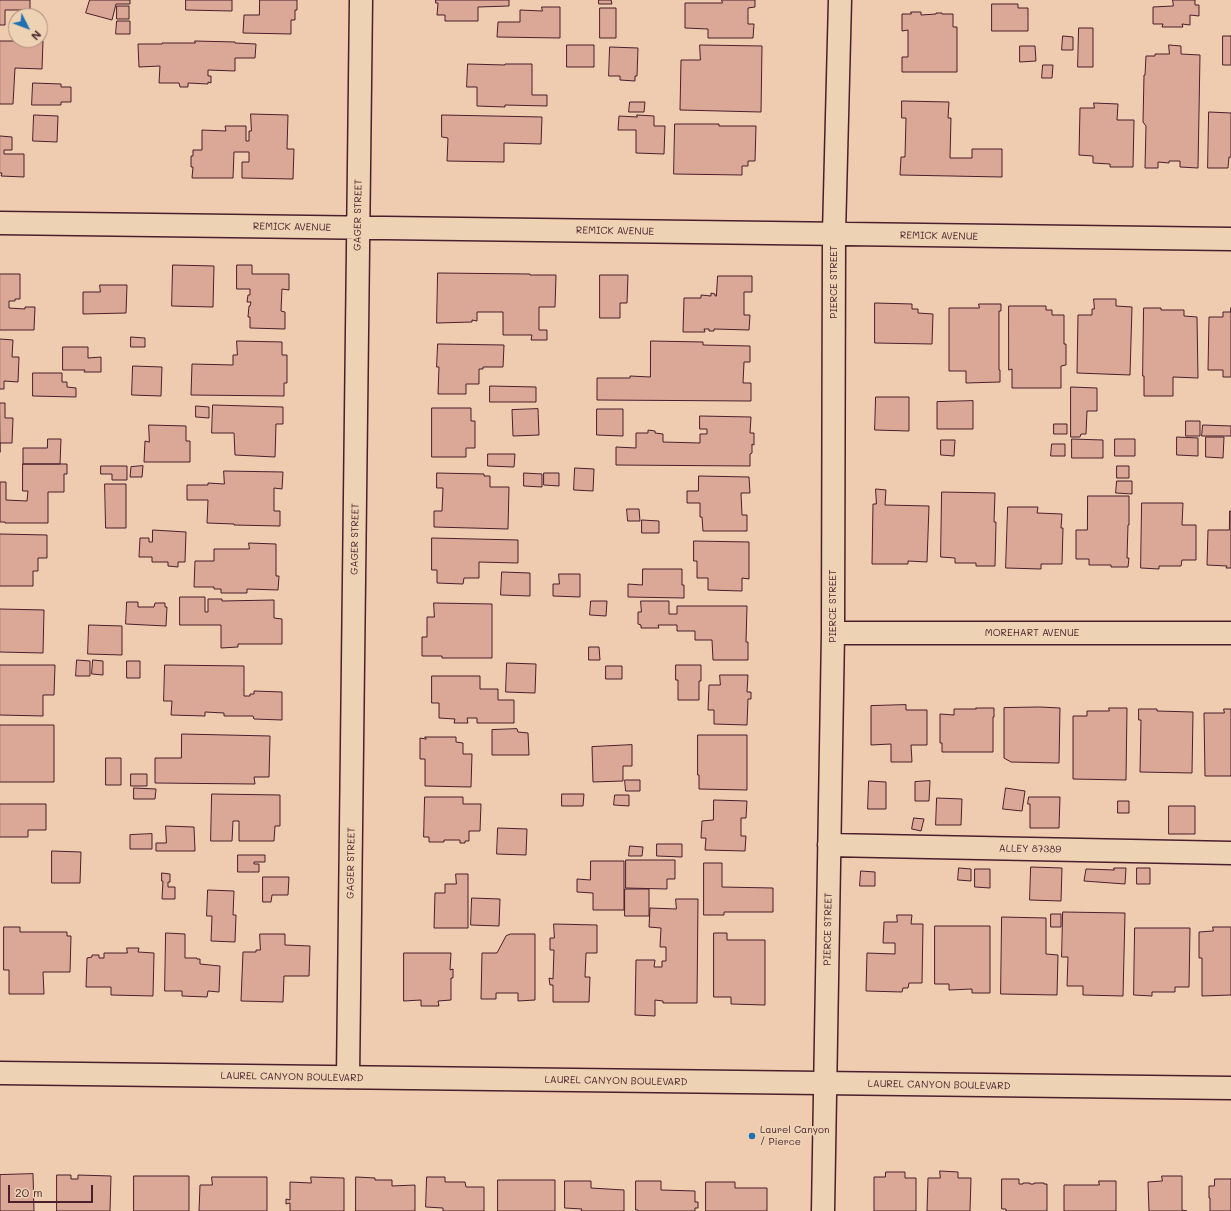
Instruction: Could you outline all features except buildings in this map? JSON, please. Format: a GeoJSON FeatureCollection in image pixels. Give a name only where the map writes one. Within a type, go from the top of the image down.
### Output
{"type":"FeatureCollection","features":[{"type":"Feature","properties":{"kind":"street","name":"GAGER STREET"},"geometry":{"type":"LineString","coordinates":[[348,1077],[361,0]]}},
{"type":"Feature","properties":{"kind":"street","name":"PIERCE STREET"},"geometry":{"type":"LineString","coordinates":[[823,1211],[833,632],[834,234],[840,0]]}},
{"type":"Feature","properties":{"kind":"street","name":"REMICK AVENUE"},"geometry":{"type":"LineString","coordinates":[[0,223],[1231,239]]}},
{"type":"Feature","properties":{"kind":"street","name":"MOREHART AVENUE"},"geometry":{"type":"LineString","coordinates":[[833,632],[1231,633]]}},
{"type":"Feature","properties":{"kind":"street","name":"ALLEY 87389"},"geometry":{"type":"LineString","coordinates":[[829,845],[1231,853]]}},
{"type":"Feature","properties":{"kind":"street","name":"LAUREL CANYON BOULEVARD"},"geometry":{"type":"LineString","coordinates":[[0,1073],[1231,1088]]}},
{"type":"Feature","properties":{"kind":"place","name":"Laurel Canyon / Pierce"},"geometry":{"type":"Point","coordinates":[752,1136]}}]}
